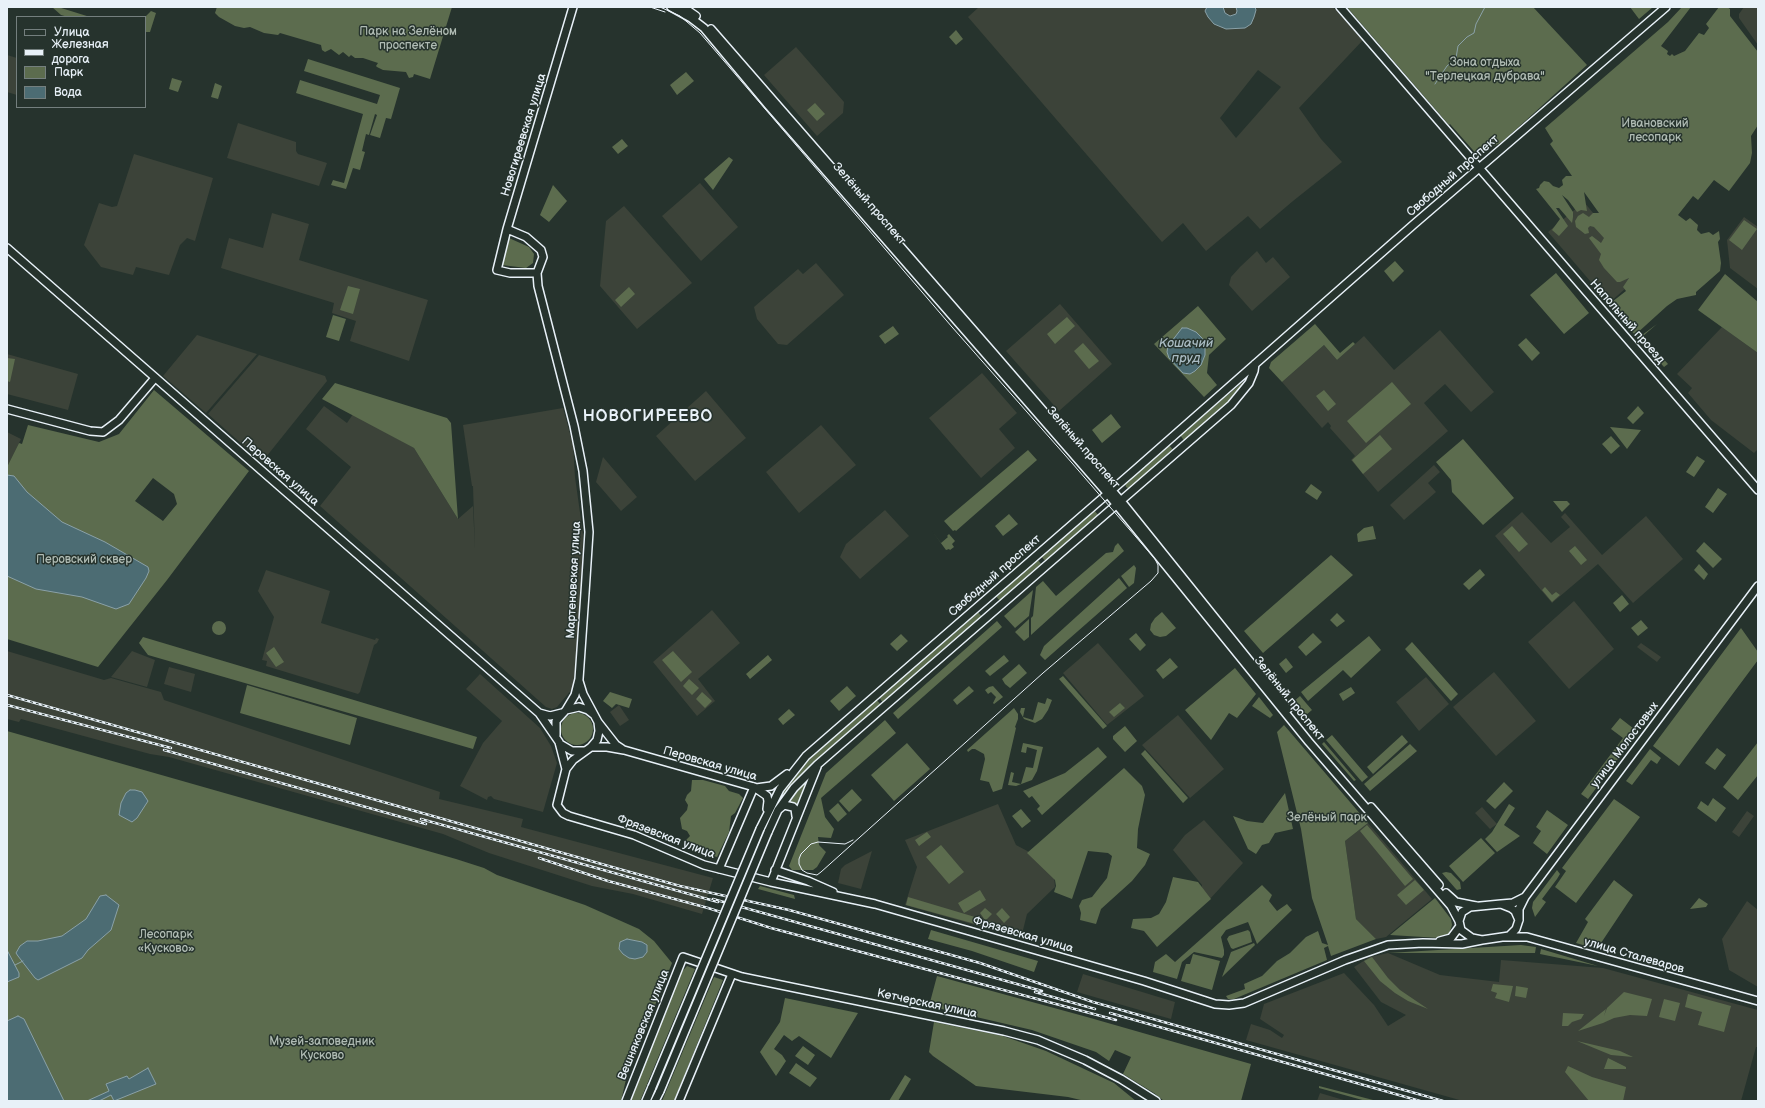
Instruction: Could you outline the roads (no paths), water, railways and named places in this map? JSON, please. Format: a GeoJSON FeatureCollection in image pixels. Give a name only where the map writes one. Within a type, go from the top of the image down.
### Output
{"type":"FeatureCollection","features":[{"type":"Feature","properties":{"kind":"main road","name":"Новогиреевская улица"},"geometry":{"type":"LineString","coordinates":[[537,273],[524,274],[497,270],[507,229],[573,7]]}},
{"type":"Feature","properties":{"kind":"main road","name":"Зелёный проспект"},"geometry":{"type":"LineString","coordinates":[[671,7],[691,18],[704,28],[770,106],[1110,492]]}},
{"type":"Feature","properties":{"kind":"main road","name":"Зелёный проспект"},"geometry":{"type":"LineString","coordinates":[[683,7],[710,28],[995,355],[1110,492],[1290,712],[1448,896],[1456,902],[1476,906]]}},
{"type":"Feature","properties":{"kind":"main road","name":"Напольный проезд"},"geometry":{"type":"LineString","coordinates":[[1340,7],[1758,490]]}},
{"type":"Feature","properties":{"kind":"main road","name":"Свободный проспект"},"geometry":{"type":"LineString","coordinates":[[764,818],[783,785],[806,756],[1110,492],[1413,225],[1666,7]]}},
{"type":"Feature","properties":{"kind":"main road"},"geometry":{"type":"LineString","coordinates":[[507,229],[526,237],[536,244],[541,250],[543,257],[537,273]]}},
{"type":"Feature","properties":{"kind":"main road","name":"Перовская улица"},"geometry":{"type":"LineString","coordinates":[[7,248],[539,713],[558,740]]}},
{"type":"Feature","properties":{"kind":"main road","name":"Мартеновская улица"},"geometry":{"type":"LineString","coordinates":[[537,273],[538,286],[579,448],[588,515],[588,540],[579,679]]}},
{"type":"Feature","properties":{"kind":"main road","name":"Свободный проспект"},"geometry":{"type":"LineString","coordinates":[[655,1101],[768,832],[778,810],[794,788],[818,765],[1235,400],[1249,382],[1256,364]]}},
{"type":"Feature","properties":{"kind":"main road"},"geometry":{"type":"LineString","coordinates":[[7,409],[90,431],[103,432],[119,420],[155,378]]}},
{"type":"Feature","properties":{"kind":"main road","name":"Зелёный проспект"},"geometry":{"type":"LineString","coordinates":[[1119,503],[1306,738],[1451,906],[1460,924]]}},
{"type":"Feature","properties":{"kind":"main road","name":"улица Молостовых"},"geometry":{"type":"LineString","coordinates":[[1525,897],[1758,586]]}},
{"type":"Feature","properties":{"kind":"main road"},"geometry":{"type":"LineString","coordinates":[[566,769],[555,726],[575,695],[579,679]]}},
{"type":"Feature","properties":{"kind":"main road"},"geometry":{"type":"LineString","coordinates":[[566,769],[573,760],[589,748],[599,735],[597,719],[583,694],[579,679]]}},
{"type":"Feature","properties":{"kind":"main road"},"geometry":{"type":"LineString","coordinates":[[539,713],[550,716],[574,707],[583,708],[591,712],[616,745],[624,750]]}},
{"type":"Feature","properties":{"kind":"main road"},"geometry":{"type":"LineString","coordinates":[[558,740],[572,751],[581,751],[589,748]]}},
{"type":"Feature","properties":{"kind":"main road","name":"Перовская улица"},"geometry":{"type":"LineString","coordinates":[[589,748],[607,747],[624,750],[754,787],[764,793],[768,798],[764,818]]}},
{"type":"Feature","properties":{"kind":"main road"},"geometry":{"type":"LineString","coordinates":[[719,869],[754,787],[763,788],[774,784],[806,756]]}},
{"type":"Feature","properties":{"kind":"main road"},"geometry":{"type":"LineString","coordinates":[[771,882],[795,819],[818,765]]}},
{"type":"Feature","properties":{"kind":"main road","name":"Фрязевская улица"},"geometry":{"type":"LineString","coordinates":[[566,769],[557,800],[559,809],[568,816],[634,835],[686,858],[719,869],[882,906],[1226,1006],[1250,1001],[1376,948],[1393,944],[1462,944],[1482,940]]}},
{"type":"Feature","properties":{"kind":"main road"},"geometry":{"type":"LineString","coordinates":[[778,810],[784,805],[790,805],[795,809],[795,819]]}},
{"type":"Feature","properties":{"kind":"main road"},"geometry":{"type":"LineString","coordinates":[[646,1101],[764,818]]}},
{"type":"Feature","properties":{"kind":"main road"},"geometry":{"type":"LineString","coordinates":[[775,870],[808,881],[844,897]]}},
{"type":"Feature","properties":{"kind":"main road"},"geometry":{"type":"LineString","coordinates":[[1460,924],[1468,936],[1482,940],[1504,938],[1513,934],[1519,921],[1519,909],[1525,897]]}},
{"type":"Feature","properties":{"kind":"main road"},"geometry":{"type":"LineString","coordinates":[[1428,943],[1448,940],[1453,936],[1460,924],[1460,916],[1466,909],[1476,906],[1513,903],[1525,897]]}},
{"type":"Feature","properties":{"kind":"main road"},"geometry":{"type":"LineString","coordinates":[[1501,904],[1511,908],[1517,915],[1521,931],[1527,937]]}},
{"type":"Feature","properties":{"kind":"main road","name":"улица Сталеваров"},"geometry":{"type":"LineString","coordinates":[[1504,938],[1527,937],[1758,1001]]}},
{"type":"Feature","properties":{"kind":"main road","name":"Кетчерская улица"},"geometry":{"type":"LineString","coordinates":[[683,957],[732,974],[1004,1031],[1038,1040],[1090,1063],[1121,1079],[1156,1101]]}},
{"type":"Feature","properties":{"kind":"main road","name":"Вешняковская улица"},"geometry":{"type":"LineString","coordinates":[[626,1101],[683,957]]}},
{"type":"Feature","properties":{"kind":"main road"},"geometry":{"type":"LineString","coordinates":[[679,1101],[732,974]]}},
{"type":"Feature","properties":{"kind":"water"},"geometry":{"type":"Polygon","coordinates":[[[1207,7],[1223,7],[1225,13],[1230,16],[1236,14],[1236,7],[1255,7],[1256,10],[1251,24],[1245,28],[1226,29],[1214,24],[1205,11],[1207,7]]]}},
{"type":"Feature","properties":{"kind":"water","name":"Кошачий пруд"},"geometry":{"type":"Polygon","coordinates":[[[1182,328],[1187,328],[1196,332],[1205,344],[1205,355],[1201,365],[1190,374],[1183,373],[1169,358],[1167,352],[1168,346],[1182,328]]]}},
{"type":"Feature","properties":{"kind":"water"},"geometry":{"type":"Polygon","coordinates":[[[7,475],[14,476],[27,492],[62,522],[105,542],[148,567],[149,571],[146,578],[129,604],[116,609],[82,597],[36,589],[7,576],[7,475]]]}},
{"type":"Feature","properties":{"kind":"water"},"geometry":{"type":"Polygon","coordinates":[[[130,790],[142,792],[148,801],[137,818],[132,822],[119,815],[121,803],[126,793],[130,790]]]}},
{"type":"Feature","properties":{"kind":"water"},"geometry":{"type":"Polygon","coordinates":[[[106,895],[119,905],[111,930],[88,950],[82,958],[38,980],[35,978],[16,953],[20,946],[27,941],[38,941],[62,936],[86,919],[100,896],[106,895]]]}},
{"type":"Feature","properties":{"kind":"water"},"geometry":{"type":"Polygon","coordinates":[[[627,939],[642,942],[647,945],[647,952],[643,957],[635,959],[629,958],[623,954],[619,949],[620,942],[627,939]]]}},
{"type":"Feature","properties":{"kind":"water"},"geometry":{"type":"Polygon","coordinates":[[[7,950],[19,973],[19,977],[7,982],[7,950]]]}},
{"type":"Feature","properties":{"kind":"water"},"geometry":{"type":"Polygon","coordinates":[[[18,1016],[24,1019],[64,1101],[7,1101],[7,1021],[18,1016]]]}},
{"type":"Feature","properties":{"kind":"water"},"geometry":{"type":"Polygon","coordinates":[[[148,1068],[156,1084],[114,1101],[111,1095],[99,1101],[87,1101],[109,1091],[106,1084],[127,1076],[129,1079],[148,1068]]]}},
{"type":"Feature","properties":{"kind":"waterway"},"geometry":{"type":"LineString","coordinates":[[1435,84],[1447,66],[1456,58],[1458,46],[1467,37],[1474,33],[1476,24],[1485,7]]}},
{"type":"Feature","properties":{"kind":"waterway"},"geometry":{"type":"LineString","coordinates":[[15,965],[23,961]]}},
{"type":"Feature","properties":{"kind":"tram line"},"geometry":{"type":"LineString","coordinates":[[650,7],[665,12]]}},
{"type":"Feature","properties":{"kind":"tram line"},"geometry":{"type":"LineString","coordinates":[[660,7],[680,16],[700,33],[952,327],[1155,559],[1158,565],[1158,573],[1151,581],[1043,673],[821,872],[817,875],[807,873],[802,870],[799,864],[799,859],[801,854],[811,844],[818,842],[845,844],[853,840]]}},
{"type":"Feature","properties":{"kind":"railway"},"geometry":{"type":"LineString","coordinates":[[7,695],[680,886],[789,910],[980,963],[1093,1002],[1443,1101]]}},
{"type":"Feature","properties":{"kind":"railway"},"geometry":{"type":"LineString","coordinates":[[7,705],[171,748]]}},
{"type":"Feature","properties":{"kind":"railway"},"geometry":{"type":"LineString","coordinates":[[164,750],[426,824]]}},
{"type":"Feature","properties":{"kind":"railway"},"geometry":{"type":"LineString","coordinates":[[421,819],[718,902]]}},
{"type":"Feature","properties":{"kind":"railway"},"geometry":{"type":"LineString","coordinates":[[539,858],[608,881],[708,908],[771,928],[1116,1020]]}},
{"type":"Feature","properties":{"kind":"railway"},"geometry":{"type":"LineString","coordinates":[[713,899],[1042,991]]}},
{"type":"Feature","properties":{"kind":"railway"},"geometry":{"type":"LineString","coordinates":[[1035,992],[1095,1009]]}},
{"type":"Feature","properties":{"kind":"railway"},"geometry":{"type":"LineString","coordinates":[[1110,1013],[1420,1101]]}},
{"type":"Feature","properties":{"kind":"district","name":"НОВОГИРЕЕВО"},"geometry":{"type":"Point","coordinates":[648,417]}},
{"type":"Feature","properties":{"kind":"park label","name":"Парк на Зелёном проспекте"},"geometry":{"type":"Point","coordinates":[408,39]}},
{"type":"Feature","properties":{"kind":"park label","name":"Зона отдыха \"Терлецкая дубрава\""},"geometry":{"type":"Point","coordinates":[1485,70]}},
{"type":"Feature","properties":{"kind":"park label","name":"Ивановский лесопарк"},"geometry":{"type":"Point","coordinates":[1655,131]}},
{"type":"Feature","properties":{"kind":"park label","name":"Перовский сквер"},"geometry":{"type":"Point","coordinates":[84,560]}},
{"type":"Feature","properties":{"kind":"park label","name":"Зелёный парк"},"geometry":{"type":"Point","coordinates":[1327,818]}},
{"type":"Feature","properties":{"kind":"park label","name":"Лесопарк «Кусково»"},"geometry":{"type":"Point","coordinates":[166,942]}},
{"type":"Feature","properties":{"kind":"park label","name":"Музей-заповедник Кусково"},"geometry":{"type":"Point","coordinates":[322,1049]}}]}
